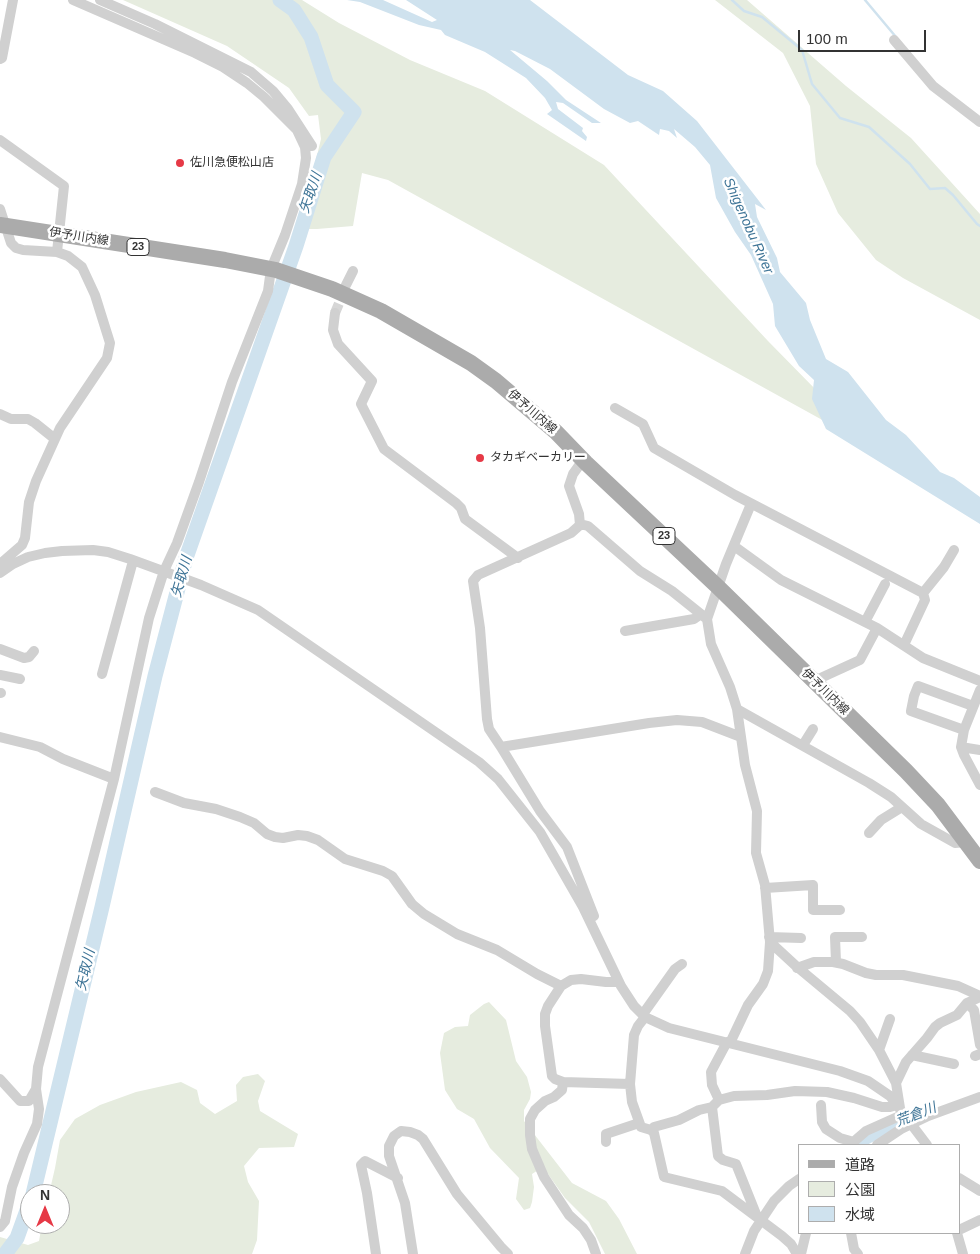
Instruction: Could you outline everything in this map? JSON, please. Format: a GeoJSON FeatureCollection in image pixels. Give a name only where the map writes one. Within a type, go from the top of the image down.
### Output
{"type":"FeatureCollection","features":[{"type":"Feature","properties":{"kind":"main road","name":"伊予川内線"},"geometry":{"type":"LineString","coordinates":[[3,225],[225,260],[297,277],[332,289],[381,311],[471,362],[556,432],[583,460],[718,587],[912,777],[938,805],[980,860]]}},
{"type":"Feature","properties":{"kind":"street"},"geometry":{"type":"LineString","coordinates":[[0,59],[2,58],[12,0]]}},
{"type":"Feature","properties":{"kind":"street"},"geometry":{"type":"LineString","coordinates":[[0,1227],[5,1221],[12,1188],[24,1153],[37,1124],[39,1109],[36,1089],[38,1067],[114,779],[149,618],[177,543],[232,382],[268,291],[273,270],[302,184],[306,158],[297,130],[264,97],[246,83],[195,53],[73,0]]}},
{"type":"Feature","properties":{"kind":"street"},"geometry":{"type":"LineString","coordinates":[[100,0],[154,24],[251,72],[274,91],[313,143],[311,153],[306,158]]}},
{"type":"Feature","properties":{"kind":"street"},"geometry":{"type":"LineString","coordinates":[[894,40],[932,86],[980,122]]}},
{"type":"Feature","properties":{"kind":"street"},"geometry":{"type":"LineString","coordinates":[[0,140],[64,186],[57,252]]}},
{"type":"Feature","properties":{"kind":"street"},"geometry":{"type":"LineString","coordinates":[[0,209],[3,225],[11,243],[16,248],[57,252],[68,256],[82,267],[95,295],[110,343],[104,364],[60,428],[55,439],[29,502],[25,538],[22,545],[0,565]]}},
{"type":"Feature","properties":{"kind":"street"},"geometry":{"type":"LineString","coordinates":[[346,284],[353,271]]}},
{"type":"Feature","properties":{"kind":"street"},"geometry":{"type":"LineString","coordinates":[[335,313],[333,330],[338,344],[372,381],[361,404],[384,449],[456,503],[461,508],[465,518],[518,558]]}},
{"type":"Feature","properties":{"kind":"street"},"geometry":{"type":"LineString","coordinates":[[615,408],[642,424],[654,448],[751,504],[923,593],[925,600],[904,645]]}},
{"type":"Feature","properties":{"kind":"street"},"geometry":{"type":"LineString","coordinates":[[0,414],[35,422],[55,439]]}},
{"type":"Feature","properties":{"kind":"street"},"geometry":{"type":"LineString","coordinates":[[580,526],[579,514],[570,486],[574,474],[583,460]]}},
{"type":"Feature","properties":{"kind":"street"},"geometry":{"type":"LineString","coordinates":[[704,617],[751,504]]}},
{"type":"Feature","properties":{"kind":"street"},"geometry":{"type":"LineString","coordinates":[[600,941],[600,931],[567,847],[540,811],[489,730],[480,628],[473,581],[478,574],[518,558],[571,533],[580,526],[588,526],[640,571],[672,591],[704,617],[712,644],[737,709],[745,765],[757,811],[756,853],[765,888],[770,940],[768,971],[763,984],[748,1005],[712,1072],[712,1085],[716,1103],[718,1156],[723,1160],[736,1164],[759,1217]]}},
{"type":"Feature","properties":{"kind":"street"},"geometry":{"type":"LineString","coordinates":[[734,546],[781,580],[877,628],[923,658],[980,681]]}},
{"type":"Feature","properties":{"kind":"street"},"geometry":{"type":"LineString","coordinates":[[923,593],[944,567],[954,550]]}},
{"type":"Feature","properties":{"kind":"street"},"geometry":{"type":"LineString","coordinates":[[0,565],[13,564],[28,557],[62,551],[100,551],[133,560],[201,584],[258,610],[479,762],[498,779],[540,832],[578,898],[619,982],[634,1006],[644,1016],[669,1028],[840,1071],[868,1081],[890,1096],[926,1144]]}},
{"type":"Feature","properties":{"kind":"street"},"geometry":{"type":"LineString","coordinates":[[102,674],[133,560]]}},
{"type":"Feature","properties":{"kind":"street"},"geometry":{"type":"LineString","coordinates":[[865,622],[885,584]]}},
{"type":"Feature","properties":{"kind":"street"},"geometry":{"type":"LineString","coordinates":[[625,631],[704,617]]}},
{"type":"Feature","properties":{"kind":"street"},"geometry":{"type":"LineString","coordinates":[[814,681],[860,660],[877,628]]}},
{"type":"Feature","properties":{"kind":"street"},"geometry":{"type":"LineString","coordinates":[[0,649],[24,658],[29,657],[34,651]]}},
{"type":"Feature","properties":{"kind":"street"},"geometry":{"type":"LineString","coordinates":[[0,675],[20,679]]}},
{"type":"Feature","properties":{"kind":"street"},"geometry":{"type":"LineString","coordinates":[[964,730],[911,711],[918,686],[974,706]]}},
{"type":"Feature","properties":{"kind":"street"},"geometry":{"type":"LineString","coordinates":[[980,690],[964,730],[961,747],[980,785]]}},
{"type":"Feature","properties":{"kind":"street"},"geometry":{"type":"LineString","coordinates":[[737,709],[869,782],[891,797],[921,824],[955,843],[966,842]]}},
{"type":"Feature","properties":{"kind":"street"},"geometry":{"type":"LineString","coordinates":[[500,748],[677,720],[702,722],[741,737]]}},
{"type":"Feature","properties":{"kind":"street"},"geometry":{"type":"LineString","coordinates":[[803,745],[813,729]]}},
{"type":"Feature","properties":{"kind":"street"},"geometry":{"type":"LineString","coordinates":[[0,737],[40,747],[63,759],[114,779]]}},
{"type":"Feature","properties":{"kind":"street"},"geometry":{"type":"LineString","coordinates":[[961,747],[980,750]]}},
{"type":"Feature","properties":{"kind":"street"},"geometry":{"type":"LineString","coordinates":[[155,792],[184,803],[216,809],[240,817],[254,823],[267,834],[275,837],[307,836],[318,840],[345,859],[383,871],[392,876],[412,904],[424,914],[457,934],[497,950],[561,986]]}},
{"type":"Feature","properties":{"kind":"street"},"geometry":{"type":"LineString","coordinates":[[869,833],[881,820],[902,807]]}},
{"type":"Feature","properties":{"kind":"street"},"geometry":{"type":"LineString","coordinates":[[765,888],[813,885],[813,910],[840,910]]}},
{"type":"Feature","properties":{"kind":"street"},"geometry":{"type":"LineString","coordinates":[[836,962],[835,937],[862,937]]}},
{"type":"Feature","properties":{"kind":"street"},"geometry":{"type":"LineString","coordinates":[[770,940],[801,938]]}},
{"type":"Feature","properties":{"kind":"street"},"geometry":{"type":"LineString","coordinates":[[770,940],[797,968],[850,1011],[879,1050],[896,1083],[905,1115],[901,1129],[878,1144]]}},
{"type":"Feature","properties":{"kind":"street"},"geometry":{"type":"LineString","coordinates":[[797,968],[814,962],[836,962],[876,975],[903,975],[958,986],[980,997]]}},
{"type":"Feature","properties":{"kind":"street"},"geometry":{"type":"LineString","coordinates":[[682,964],[676,969],[644,1016],[634,1035],[630,1084],[632,1102],[639,1123],[654,1134],[664,1177],[722,1191],[759,1217],[791,1244],[796,1254]]}},
{"type":"Feature","properties":{"kind":"street"},"geometry":{"type":"LineString","coordinates":[[619,982],[580,978],[571,980],[561,986],[548,1006],[545,1026],[552,1076],[555,1079],[563,1082],[630,1084]]}},
{"type":"Feature","properties":{"kind":"street"},"geometry":{"type":"LineString","coordinates":[[896,1083],[906,1062],[934,1027],[957,1015],[968,1003],[980,997]]}},
{"type":"Feature","properties":{"kind":"street"},"geometry":{"type":"LineString","coordinates":[[968,1003],[974,1010],[980,1045]]}},
{"type":"Feature","properties":{"kind":"street"},"geometry":{"type":"LineString","coordinates":[[879,1050],[890,1019]]}},
{"type":"Feature","properties":{"kind":"street"},"geometry":{"type":"LineString","coordinates":[[912,1055],[954,1064]]}},
{"type":"Feature","properties":{"kind":"street"},"geometry":{"type":"LineString","coordinates":[[0,1079],[20,1101],[29,1101],[36,1089]]}},
{"type":"Feature","properties":{"kind":"street"},"geometry":{"type":"LineString","coordinates":[[563,1082],[562,1090],[554,1097],[544,1100],[530,1119],[532,1149],[544,1177],[570,1215],[583,1228],[591,1240],[596,1254]]}},
{"type":"Feature","properties":{"kind":"street"},"geometry":{"type":"LineString","coordinates":[[651,1130],[654,1127],[734,1096],[805,1091],[827,1092],[890,1108],[905,1115],[928,1116],[980,1097]]}},
{"type":"Feature","properties":{"kind":"street"},"geometry":{"type":"LineString","coordinates":[[821,1105],[822,1122],[826,1129],[852,1143],[866,1131],[905,1115]]}},
{"type":"Feature","properties":{"kind":"street"},"geometry":{"type":"LineString","coordinates":[[606,1142],[606,1134],[639,1123]]}},
{"type":"Feature","properties":{"kind":"street"},"geometry":{"type":"LineString","coordinates":[[413,1254],[405,1203],[389,1156],[389,1146],[394,1136],[402,1131],[418,1135],[423,1139],[457,1194],[508,1254]]}},
{"type":"Feature","properties":{"kind":"street"},"geometry":{"type":"LineString","coordinates":[[376,1254],[361,1165],[365,1161],[398,1178]]}},
{"type":"Feature","properties":{"kind":"street"},"geometry":{"type":"LineString","coordinates":[[960,1179],[980,1191]]}},
{"type":"Feature","properties":{"kind":"street"},"geometry":{"type":"LineString","coordinates":[[745,1254],[759,1217],[780,1194],[798,1180]]}},
{"type":"Feature","properties":{"kind":"street"},"geometry":{"type":"LineString","coordinates":[[960,1231],[980,1220]]}},
{"type":"Feature","properties":{"kind":"street"},"geometry":{"type":"LineString","coordinates":[[801,1254],[806,1234]]}},
{"type":"Feature","properties":{"kind":"street"},"geometry":{"type":"LineString","coordinates":[[851,1234],[854,1249],[858,1254]]}},
{"type":"Feature","properties":{"kind":"street"},"geometry":{"type":"LineString","coordinates":[[958,1234],[963,1254]]}},
{"type":"Feature","properties":{"kind":"green space"},"geometry":{"type":"Polygon","coordinates":[[[123,0],[302,0],[339,23],[410,60],[485,91],[604,165],[768,341],[873,448],[388,180],[362,173],[353,226],[295,229],[310,184],[321,139],[318,115],[309,116],[289,88],[227,46],[123,0]]]}},
{"type":"Feature","properties":{"kind":"green space"},"geometry":{"type":"Polygon","coordinates":[[[715,0],[747,0],[846,86],[911,138],[980,214],[980,320],[903,278],[876,260],[838,213],[816,164],[810,106],[783,53],[715,0]]]}},
{"type":"Feature","properties":{"kind":"green space"},"geometry":{"type":"Polygon","coordinates":[[[489,1002],[506,1020],[516,1061],[527,1077],[531,1092],[530,1099],[524,1110],[524,1121],[572,1183],[606,1201],[619,1219],[637,1254],[605,1254],[589,1222],[565,1198],[543,1167],[532,1174],[534,1187],[532,1202],[530,1208],[524,1210],[516,1199],[519,1178],[490,1148],[474,1119],[457,1109],[445,1090],[440,1053],[444,1033],[455,1027],[468,1026],[470,1015],[489,1002]]]}},
{"type":"Feature","properties":{"kind":"green space"},"geometry":{"type":"Polygon","coordinates":[[[258,1074],[265,1081],[258,1101],[260,1111],[298,1134],[294,1147],[259,1148],[244,1166],[248,1182],[259,1201],[257,1240],[252,1254],[0,1254],[0,1237],[28,1245],[39,1241],[40,1234],[70,1234],[70,1184],[51,1184],[60,1140],[75,1119],[100,1105],[136,1092],[181,1082],[197,1090],[200,1103],[215,1114],[237,1101],[236,1085],[243,1077],[258,1074]]]}},
{"type":"Feature","properties":{"kind":"water","name":"Shigenobu River"},"geometry":{"type":"Polygon","coordinates":[[[347,0],[383,0],[432,22],[437,20],[406,0],[530,0],[628,75],[663,91],[697,121],[766,210],[755,204],[757,217],[777,258],[780,272],[806,303],[810,320],[826,359],[848,372],[886,420],[906,435],[940,472],[954,478],[980,497],[980,524],[826,429],[812,399],[814,380],[799,366],[775,326],[773,304],[751,255],[735,232],[716,198],[710,165],[695,147],[674,129],[677,138],[669,131],[660,129],[659,135],[638,121],[630,123],[604,109],[550,69],[510,50],[547,81],[566,100],[601,123],[592,123],[563,103],[556,102],[558,109],[583,128],[582,131],[587,137],[586,141],[547,114],[552,110],[545,98],[526,78],[485,52],[445,35],[441,30],[419,25],[360,2],[347,0]]]}},
{"type":"Feature","properties":{"kind":"waterway","name":"矢取川"},"geometry":{"type":"LineString","coordinates":[[35,1184],[155,676],[186,558],[296,246],[324,157],[354,112],[327,85],[311,37],[294,10],[280,0]]}},
{"type":"Feature","properties":{"kind":"waterway"},"geometry":{"type":"LineString","coordinates":[[732,0],[744,11],[762,17],[802,50],[812,84],[840,118],[869,127],[910,164],[930,189],[945,188],[980,226]]}},
{"type":"Feature","properties":{"kind":"waterway"},"geometry":{"type":"LineString","coordinates":[[865,0],[896,37]]}},
{"type":"Feature","properties":{"kind":"waterway","name":"荒倉川"},"geometry":{"type":"LineString","coordinates":[[857,1144],[860,1140],[883,1128],[922,1115]]}},
{"type":"Feature","properties":{"kind":"waterway","name":"矢取川"},"geometry":{"type":"LineString","coordinates":[[5,1254],[17,1238],[20,1230]]}},
{"type":"Feature","properties":{"kind":"tunnel"},"geometry":{"type":"LineString","coordinates":[[335,313],[345,289]]}},
{"type":"Feature","properties":{"kind":"place","name":"佐川急便松山店"},"geometry":{"type":"Point","coordinates":[180,163]}},
{"type":"Feature","properties":{"kind":"place","name":"タカギベーカリー"},"geometry":{"type":"Point","coordinates":[480,458]}}]}
